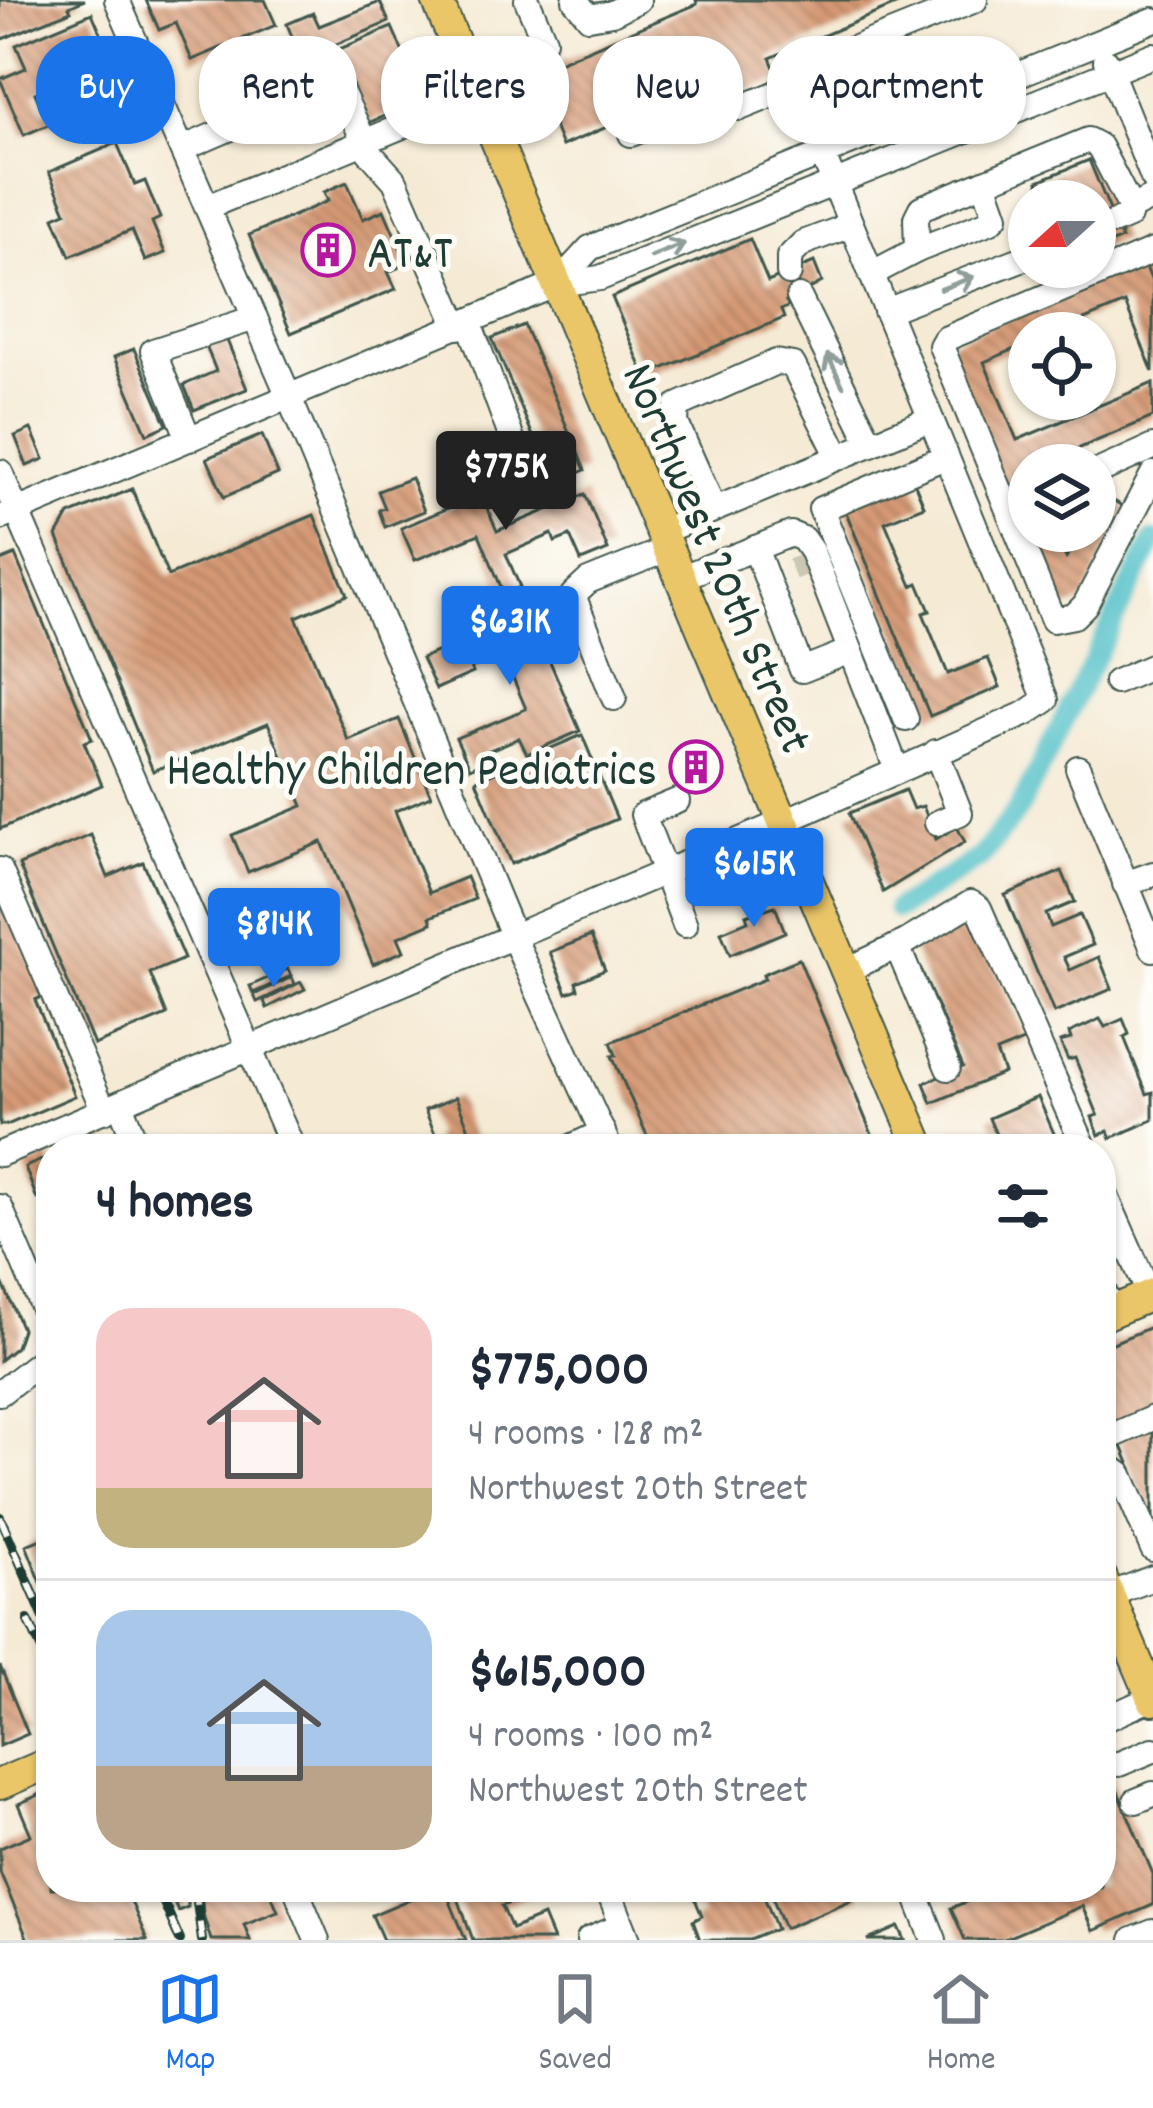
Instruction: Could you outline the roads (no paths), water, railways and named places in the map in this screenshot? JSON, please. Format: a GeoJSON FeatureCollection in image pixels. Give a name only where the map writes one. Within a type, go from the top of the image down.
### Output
{"type":"FeatureCollection","features":[{"type":"Feature","properties":{"kind":"main road","name":"Northwest 20th Street"},"geometry":{"type":"LineString","coordinates":[[437,0],[452,36]]}},
{"type":"Feature","properties":{"kind":"main road","name":"Northwest 20th Street"},"geometry":{"type":"LineString","coordinates":[[497,144],[915,1134]]}},
{"type":"Feature","properties":{"kind":"main road"},"geometry":{"type":"LineString","coordinates":[[1116,1302],[1152,1295]]}},
{"type":"Feature","properties":{"kind":"main road"},"geometry":{"type":"LineString","coordinates":[[1116,1612],[1153,1699]]}},
{"type":"Feature","properties":{"kind":"main road"},"geometry":{"type":"LineString","coordinates":[[0,1784],[36,1768]]}},
{"type":"Feature","properties":{"kind":"street"},"geometry":{"type":"LineString","coordinates":[[117,0],[514,935],[603,1134]]}},
{"type":"Feature","properties":{"kind":"street"},"geometry":{"type":"LineString","coordinates":[[527,0],[542,36]]}},
{"type":"Feature","properties":{"kind":"street"},"geometry":{"type":"LineString","coordinates":[[575,0],[589,16],[600,17],[638,0]]}},
{"type":"Feature","properties":{"kind":"street"},"geometry":{"type":"LineString","coordinates":[[743,108],[775,94],[808,67],[975,0]]}},
{"type":"Feature","properties":{"kind":"street"},"geometry":{"type":"LineString","coordinates":[[556,284],[590,248],[1153,20]]}},
{"type":"Feature","properties":{"kind":"street"},"geometry":{"type":"LineString","coordinates":[[1101,40],[1108,73],[1153,178]]}},
{"type":"Feature","properties":{"kind":"street"},"geometry":{"type":"LineString","coordinates":[[8,515],[556,284],[600,278],[1153,55]]}},
{"type":"Feature","properties":{"kind":"street"},"geometry":{"type":"LineString","coordinates":[[182,149],[337,82],[364,142],[395,181],[464,324],[527,480]]}},
{"type":"Feature","properties":{"kind":"street"},"geometry":{"type":"LineString","coordinates":[[207,207],[381,135]]}},
{"type":"Feature","properties":{"kind":"street"},"geometry":{"type":"LineString","coordinates":[[917,250],[916,218],[921,208],[1088,140],[1099,146],[1133,209]]}},
{"type":"Feature","properties":{"kind":"street"},"geometry":{"type":"LineString","coordinates":[[49,1134],[783,822],[1027,713],[1046,700],[821,153]]}},
{"type":"Feature","properties":{"kind":"street"},"geometry":{"type":"LineString","coordinates":[[871,274],[991,221],[996,216],[984,182]]}},
{"type":"Feature","properties":{"kind":"street"},"geometry":{"type":"LineString","coordinates":[[789,272],[789,257],[802,243],[851,225]]}},
{"type":"Feature","properties":{"kind":"street"},"geometry":{"type":"LineString","coordinates":[[1153,251],[945,339],[940,346],[1053,620],[1074,616],[1085,604],[1153,474]]}},
{"type":"Feature","properties":{"kind":"street"},"geometry":{"type":"LineString","coordinates":[[886,311],[1008,264]]}},
{"type":"Feature","properties":{"kind":"street"},"geometry":{"type":"LineString","coordinates":[[799,297],[871,444]]}},
{"type":"Feature","properties":{"kind":"street"},"geometry":{"type":"LineString","coordinates":[[189,439],[153,351],[255,318]]}},
{"type":"Feature","properties":{"kind":"street"},"geometry":{"type":"LineString","coordinates":[[714,509],[676,423],[677,406],[776,362],[794,364],[839,457]]}},
{"type":"Feature","properties":{"kind":"street"},"geometry":{"type":"LineString","coordinates":[[670,553],[714,509],[930,419]]}},
{"type":"Feature","properties":{"kind":"street"},"geometry":{"type":"LineString","coordinates":[[1116,464],[1153,447]]}},
{"type":"Feature","properties":{"kind":"street"},"geometry":{"type":"LineString","coordinates":[[906,719],[820,509],[945,457]]}},
{"type":"Feature","properties":{"kind":"street"},"geometry":{"type":"LineString","coordinates":[[0,472],[8,515],[286,1134]]}},
{"type":"Feature","properties":{"kind":"street"},"geometry":{"type":"LineString","coordinates":[[846,639],[817,598],[799,555],[803,539],[812,552],[846,639],[897,770]]}},
{"type":"Feature","properties":{"kind":"street"},"geometry":{"type":"LineString","coordinates":[[754,548],[802,670],[846,639]]}},
{"type":"Feature","properties":{"kind":"street"},"geometry":{"type":"LineString","coordinates":[[614,698],[573,595],[588,581],[670,553],[754,548],[799,555]]}},
{"type":"Feature","properties":{"kind":"street"},"geometry":{"type":"LineString","coordinates":[[1116,682],[1153,666]]}},
{"type":"Feature","properties":{"kind":"street"},"geometry":{"type":"LineString","coordinates":[[936,752],[960,813],[937,823]]}},
{"type":"Feature","properties":{"kind":"street"},"geometry":{"type":"LineString","coordinates":[[1078,768],[1152,941]]}},
{"type":"Feature","properties":{"kind":"street"},"geometry":{"type":"LineString","coordinates":[[676,802],[643,815],[686,925]]}},
{"type":"Feature","properties":{"kind":"street"},"geometry":{"type":"LineString","coordinates":[[0,870],[128,1134]]}},
{"type":"Feature","properties":{"kind":"street"},"geometry":{"type":"LineString","coordinates":[[1125,884],[1153,874]]}},
{"type":"Feature","properties":{"kind":"street"},"geometry":{"type":"LineString","coordinates":[[845,971],[970,903],[979,908],[1078,1134]]}},
{"type":"Feature","properties":{"kind":"street"},"geometry":{"type":"LineString","coordinates":[[897,946],[948,1068]]}},
{"type":"Feature","properties":{"kind":"street"},"geometry":{"type":"LineString","coordinates":[[0,1154],[36,1139]]}},
{"type":"Feature","properties":{"kind":"street"},"geometry":{"type":"LineString","coordinates":[[0,1207],[36,1286]]}},
{"type":"Feature","properties":{"kind":"street"},"geometry":{"type":"LineString","coordinates":[[1116,1217],[1152,1295]]}},
{"type":"Feature","properties":{"kind":"street"},"geometry":{"type":"LineString","coordinates":[[0,1393],[36,1365]]}},
{"type":"Feature","properties":{"kind":"street"},"geometry":{"type":"LineString","coordinates":[[1116,1434],[1153,1418]]}},
{"type":"Feature","properties":{"kind":"street"},"geometry":{"type":"LineString","coordinates":[[1116,1471],[1153,1549]]}},
{"type":"Feature","properties":{"kind":"street"},"geometry":{"type":"LineString","coordinates":[[1116,1584],[1153,1578]]}},
{"type":"Feature","properties":{"kind":"street"},"geometry":{"type":"LineString","coordinates":[[1116,1715],[1153,1699]]}},
{"type":"Feature","properties":{"kind":"street"},"geometry":{"type":"LineString","coordinates":[[1119,1764],[1153,1750]]}},
{"type":"Feature","properties":{"kind":"street"},"geometry":{"type":"LineString","coordinates":[[301,1902],[317,1940]]}},
{"type":"Feature","properties":{"kind":"street"},"geometry":{"type":"LineString","coordinates":[[589,1940],[625,1933],[613,1902]]}},
{"type":"Feature","properties":{"kind":"street"},"geometry":{"type":"LineString","coordinates":[[919,1902],[934,1940]]}},
{"type":"Feature","properties":{"kind":"street"},"geometry":{"type":"LineString","coordinates":[[1132,1940],[1153,1932]]}},
{"type":"Feature","properties":{"kind":"waterway"},"geometry":{"type":"LineString","coordinates":[[897,909],[981,857],[1020,807],[1153,541]]}},
{"type":"Feature","properties":{"kind":"tunnel"},"geometry":{"type":"LineString","coordinates":[[799,555],[807,575]]}},
{"type":"Feature","properties":{"kind":"railway"},"geometry":{"type":"LineString","coordinates":[[0,1517],[36,1600]]}},
{"type":"Feature","properties":{"kind":"railway"},"geometry":{"type":"LineString","coordinates":[[28,1620],[36,1637]]}},
{"type":"Feature","properties":{"kind":"railway"},"geometry":{"type":"LineString","coordinates":[[164,1902],[180,1940]]}},
{"type":"Feature","properties":{"kind":"railway"},"geometry":{"type":"LineString","coordinates":[[197,1902],[202,1940]]}},
{"type":"Feature","properties":{"kind":"place","name":"AT&T"},"geometry":{"type":"Point","coordinates":[328,250]}},
{"type":"Feature","properties":{"kind":"place","name":"Healthy Children Pediatrics"},"geometry":{"type":"Point","coordinates":[696,767]}}]}
